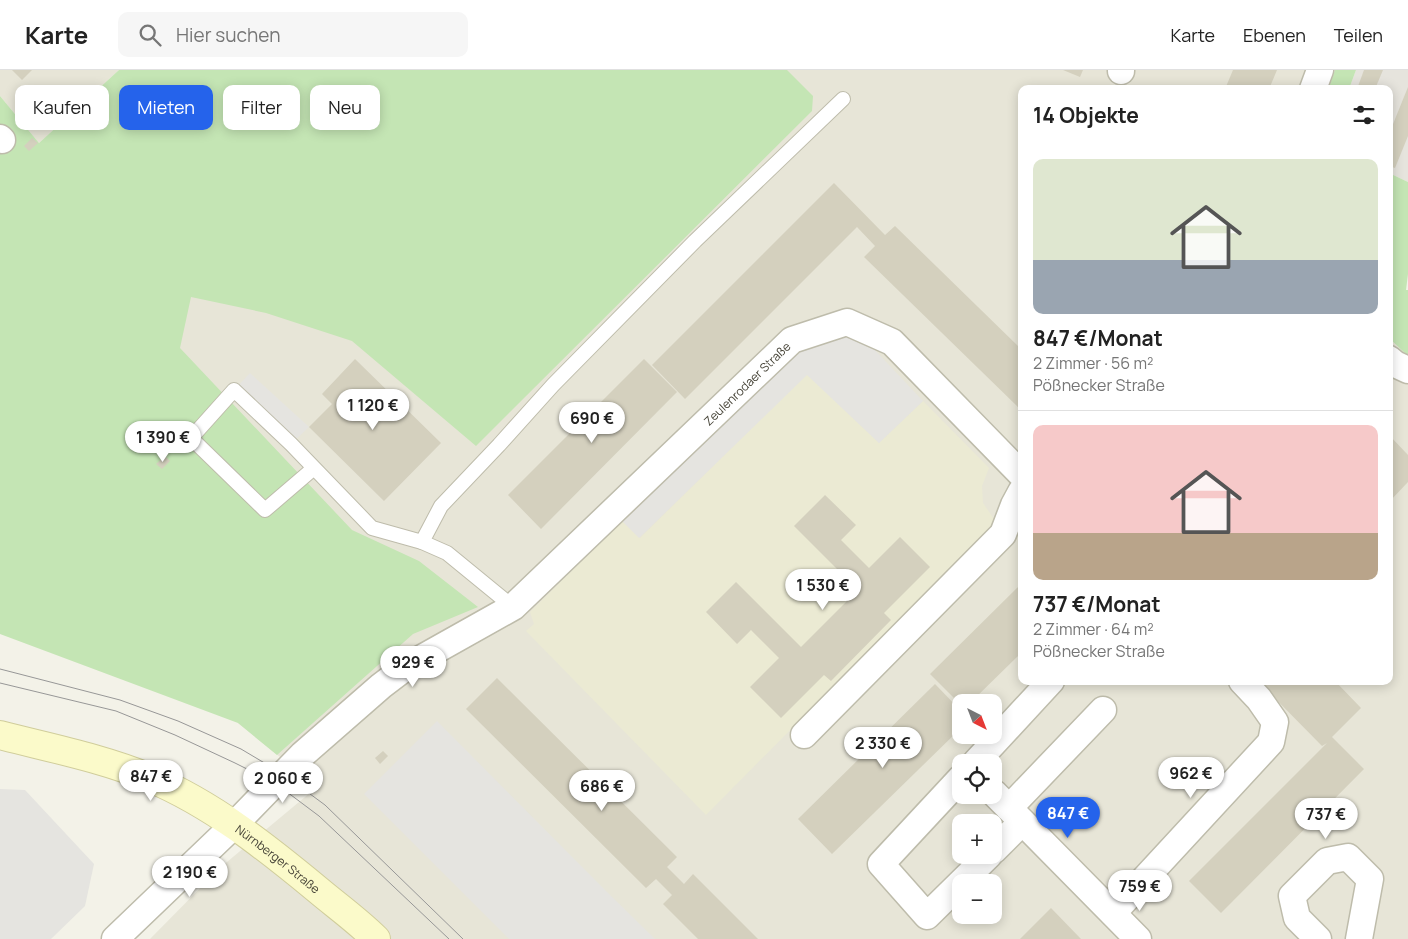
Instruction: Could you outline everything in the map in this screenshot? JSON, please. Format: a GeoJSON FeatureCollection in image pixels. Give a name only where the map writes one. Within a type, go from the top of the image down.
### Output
{"type":"FeatureCollection","features":[{"type":"Feature","properties":{"kind":"main road","name":"Nürnberger Straße"},"geometry":{"type":"LineString","coordinates":[[0,735],[80,755],[149,778],[186,795],[234,825],[282,860],[376,939]]}},
{"type":"Feature","properties":{"kind":"street"},"geometry":{"type":"LineString","coordinates":[[1314,85],[1320,70]]}},
{"type":"Feature","properties":{"kind":"street","name":"Zeulenrodaer Straße"},"geometry":{"type":"LineString","coordinates":[[116,939],[234,825],[302,755],[381,686],[406,667],[513,607],[792,340],[848,322],[892,342],[1018,471]]}},
{"type":"Feature","properties":{"kind":"street"},"geometry":{"type":"LineString","coordinates":[[1393,362],[1408,370]]}},
{"type":"Feature","properties":{"kind":"street"},"geometry":{"type":"LineString","coordinates":[[804,735],[1003,534],[1018,498]]}},
{"type":"Feature","properties":{"kind":"street"},"geometry":{"type":"LineString","coordinates":[[983,754],[1047,685]]}},
{"type":"Feature","properties":{"kind":"street"},"geometry":{"type":"LineString","coordinates":[[1113,913],[1271,742],[1275,722],[1259,698],[1246,685]]}},
{"type":"Feature","properties":{"kind":"street"},"geometry":{"type":"LineString","coordinates":[[1002,826],[1008,808],[1103,710]]}},
{"type":"Feature","properties":{"kind":"street"},"geometry":{"type":"LineString","coordinates":[[952,788],[880,864],[928,916],[980,864]]}},
{"type":"Feature","properties":{"kind":"street"},"geometry":{"type":"LineString","coordinates":[[1008,808],[1138,939]]}},
{"type":"Feature","properties":{"kind":"street"},"geometry":{"type":"LineString","coordinates":[[1318,939],[1297,918],[1292,896],[1327,860],[1348,857],[1370,879],[1360,939]]}},
{"type":"Feature","properties":{"kind":"lane"},"geometry":{"type":"LineString","coordinates":[[422,542],[441,506],[559,379],[688,247],[843,99]]}},
{"type":"Feature","properties":{"kind":"lane"},"geometry":{"type":"LineString","coordinates":[[314,468],[265,510],[191,438],[234,390],[314,468],[372,528],[422,542],[447,553],[513,607]]}},
{"type":"Feature","properties":{"kind":"shaded area"},"geometry":{"type":"Polygon","coordinates":[[[0,70],[119,70],[103,85],[15,85],[15,114],[0,96],[0,70]]]}},
{"type":"Feature","properties":{"kind":"shaded area"},"geometry":{"type":"Polygon","coordinates":[[[324,70],[1335,70],[1329,85],[1018,85],[1018,685],[1393,685],[1393,342],[1408,356],[1408,939],[150,939],[221,867],[317,787],[238,723],[167,405],[204,233],[280,130],[300,130],[300,103],[310,89],[310,130],[380,130],[380,85],[313,85],[324,70]]]}},
{"type":"Feature","properties":{"kind":"shaded area"},"geometry":{"type":"Polygon","coordinates":[[[1356,70],[1408,70],[1408,182],[1393,175],[1393,85],[1350,85],[1356,70]]]}},
{"type":"Feature","properties":{"kind":"shaded area"},"geometry":{"type":"Polygon","coordinates":[[[28,130],[53,130],[39,143],[28,130]]]}},
{"type":"Feature","properties":{"kind":"shaded area"},"geometry":{"type":"Polygon","coordinates":[[[847,336],[873,348],[923,401],[879,443],[807,375],[639,538],[622,521],[786,354],[847,336]]]}},
{"type":"Feature","properties":{"kind":"shaded area"},"geometry":{"type":"Polygon","coordinates":[[[250,373],[309,427],[291,444],[234,390],[250,373]]]}},
{"type":"Feature","properties":{"kind":"shaded area"},"geometry":{"type":"Polygon","coordinates":[[[807,374],[879,443],[923,401],[989,468],[982,486],[983,503],[996,522],[706,815],[526,631],[534,624],[530,612],[622,521],[640,538],[807,374]]]}},
{"type":"Feature","properties":{"kind":"shaded area"},"geometry":{"type":"Polygon","coordinates":[[[437,721],[655,939],[509,939],[364,794],[437,721]]]}},
{"type":"Feature","properties":{"kind":"shaded area"},"geometry":{"type":"Polygon","coordinates":[[[0,789],[25,790],[94,864],[85,906],[51,939],[0,939],[0,789]]]}},
{"type":"Feature","properties":{"kind":"green space"},"geometry":{"type":"Polygon","coordinates":[[[119,70],[787,70],[813,96],[812,111],[476,446],[352,341],[266,313],[191,297],[180,348],[352,530],[419,561],[478,607],[413,634],[277,755],[238,723],[0,634],[0,96],[15,114],[15,130],[28,130],[39,143],[53,130],[109,130],[109,85],[103,85],[119,70]]]}},
{"type":"Feature","properties":{"kind":"green space"},"geometry":{"type":"Polygon","coordinates":[[[1335,70],[1356,70],[1350,85],[1329,85],[1335,70]]]}},
{"type":"Feature","properties":{"kind":"green space"},"geometry":{"type":"Polygon","coordinates":[[[1393,175],[1408,182],[1408,274],[1406,290],[1408,290],[1408,356],[1393,342],[1393,175]]]}},
{"type":"Feature","properties":{"kind":"building"},"geometry":{"type":"Polygon","coordinates":[[[12,70],[32,70],[22,80],[12,70]]]}},
{"type":"Feature","properties":{"kind":"building"},"geometry":{"type":"Polygon","coordinates":[[[1063,70],[1083,70],[1080,77],[1063,70]]]}},
{"type":"Feature","properties":{"kind":"building"},"geometry":{"type":"Polygon","coordinates":[[[1233,70],[1277,70],[1271,85],[1227,85],[1233,70]]]}},
{"type":"Feature","properties":{"kind":"building"},"geometry":{"type":"Polygon","coordinates":[[[1364,70],[1383,70],[1377,85],[1358,85],[1364,70]]]}},
{"type":"Feature","properties":{"kind":"building"},"geometry":{"type":"Polygon","coordinates":[[[1408,87],[1408,136],[1395,168],[1393,167],[1393,124],[1408,87]]]}},
{"type":"Feature","properties":{"kind":"building"},"geometry":{"type":"Polygon","coordinates":[[[32,138],[38,143],[29,151],[24,146],[32,138]]]}},
{"type":"Feature","properties":{"kind":"building"},"geometry":{"type":"Polygon","coordinates":[[[834,183],[885,235],[895,226],[1018,346],[1018,407],[864,257],[875,246],[857,227],[685,399],[652,365],[834,183]]]}},
{"type":"Feature","properties":{"kind":"building"},"geometry":{"type":"Polygon","coordinates":[[[355,359],[441,443],[384,501],[309,427],[332,404],[322,394],[355,359]]]}},
{"type":"Feature","properties":{"kind":"building"},"geometry":{"type":"Polygon","coordinates":[[[644,359],[677,392],[541,529],[508,495],[644,359]]]}},
{"type":"Feature","properties":{"kind":"building"},"geometry":{"type":"Polygon","coordinates":[[[1393,439],[1408,455],[1408,482],[1393,498],[1393,439]]]}},
{"type":"Feature","properties":{"kind":"building"},"geometry":{"type":"Polygon","coordinates":[[[165,456],[170,461],[162,469],[156,464],[165,456]]]}},
{"type":"Feature","properties":{"kind":"building"},"geometry":{"type":"Polygon","coordinates":[[[825,495],[856,525],[841,540],[869,568],[900,537],[930,567],[884,613],[891,620],[831,681],[824,675],[781,718],[750,687],[779,658],[751,630],[737,644],[706,612],[736,582],[801,647],[858,590],[794,526],[825,495]]]}},
{"type":"Feature","properties":{"kind":"building"},"geometry":{"type":"Polygon","coordinates":[[[1018,587],[1018,656],[979,694],[952,694],[952,696],[930,674],[1018,587]]]}},
{"type":"Feature","properties":{"kind":"building"},"geometry":{"type":"Polygon","coordinates":[[[497,678],[677,857],[667,867],[684,884],[693,874],[758,939],[698,939],[663,904],[672,895],[656,879],[646,888],[466,709],[497,678]]]}},
{"type":"Feature","properties":{"kind":"building"},"geometry":{"type":"Polygon","coordinates":[[[935,684],[952,702],[952,737],[832,854],[798,819],[935,684]]]}},
{"type":"Feature","properties":{"kind":"building"},"geometry":{"type":"Polygon","coordinates":[[[1262,685],[1339,685],[1361,708],[1332,737],[1364,769],[1221,913],[1189,881],[1327,743],[1322,746],[1262,685]]]}},
{"type":"Feature","properties":{"kind":"building"},"geometry":{"type":"Polygon","coordinates":[[[383,751],[388,756],[380,764],[375,758],[383,751]]]}},
{"type":"Feature","properties":{"kind":"building"},"geometry":{"type":"Polygon","coordinates":[[[1051,908],[1081,939],[1020,939],[1051,908]]]}},
{"type":"Feature","properties":{"kind":"tram line"},"geometry":{"type":"LineString","coordinates":[[0,669],[120,700],[178,721],[241,749],[283,774],[325,805],[463,939]]}},
{"type":"Feature","properties":{"kind":"tram line"},"geometry":{"type":"LineString","coordinates":[[0,683],[116,711],[175,735],[275,783],[319,816],[449,939]]}}]}
